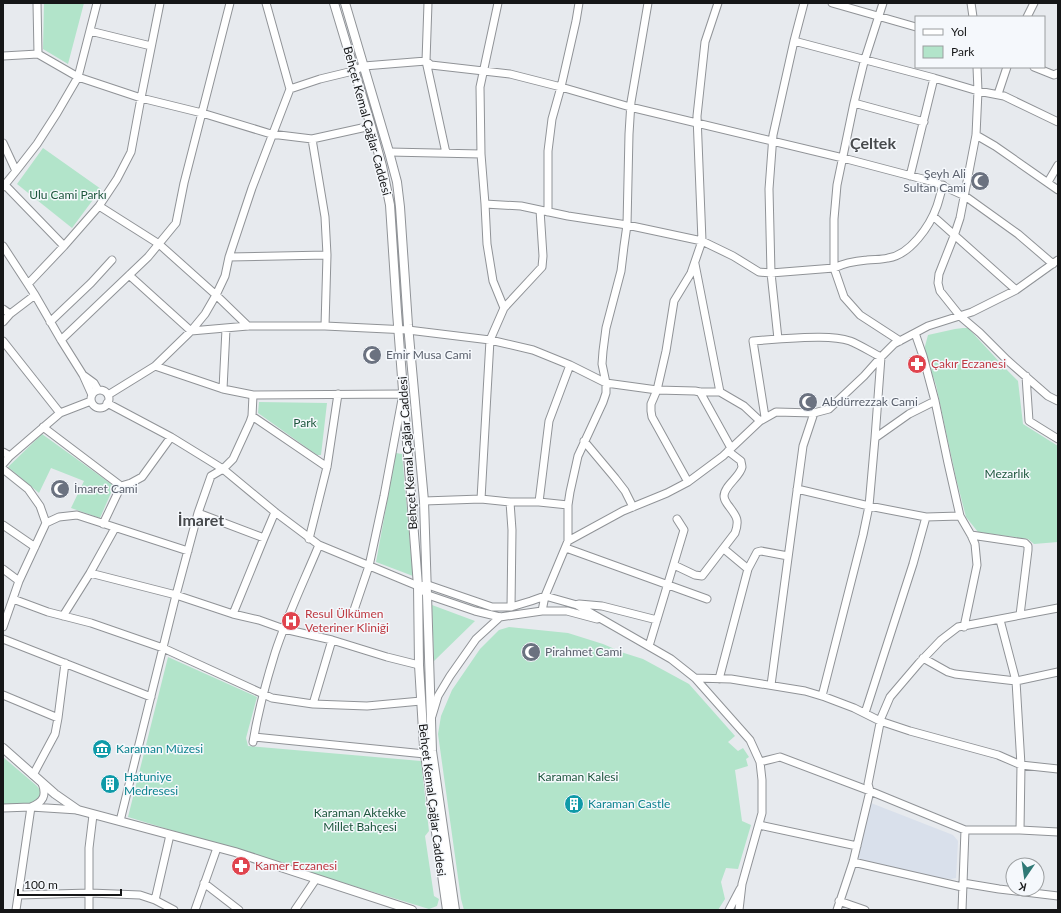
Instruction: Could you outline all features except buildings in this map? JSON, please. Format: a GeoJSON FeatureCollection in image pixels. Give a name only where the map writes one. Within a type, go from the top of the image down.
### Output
{"type":"FeatureCollection","features":[{"type":"Feature","properties":{"kind":"main road","name":"Behçet Kemal Çağlar Caddesi"},"geometry":{"type":"LineString","coordinates":[[334,3],[382,166],[390,205],[418,586],[419,665],[424,754],[447,910]]}},
{"type":"Feature","properties":{"kind":"main road","name":"Behçet Kemal Çağlar Caddesi"},"geometry":{"type":"LineString","coordinates":[[345,3],[397,182],[408,330],[424,501],[428,586],[432,751],[455,910]]}},
{"type":"Feature","properties":{"kind":"main road"},"geometry":{"type":"LineString","coordinates":[[3,748],[55,794],[78,810],[235,852],[412,910]]}},
{"type":"Feature","properties":{"kind":"street"},"geometry":{"type":"LineString","coordinates":[[37,3],[38,54]]}},
{"type":"Feature","properties":{"kind":"street"},"geometry":{"type":"LineString","coordinates":[[64,246],[4,186],[37,144],[78,77],[97,3]]}},
{"type":"Feature","properties":{"kind":"street"},"geometry":{"type":"LineString","coordinates":[[28,284],[99,206],[117,179],[131,152],[140,98],[160,3]]}},
{"type":"Feature","properties":{"kind":"street"},"geometry":{"type":"LineString","coordinates":[[61,340],[148,257],[176,223],[184,183],[230,3]]}},
{"type":"Feature","properties":{"kind":"street"},"geometry":{"type":"LineString","coordinates":[[108,395],[155,366],[191,332],[205,314],[225,276],[229,257],[252,188],[290,89],[266,3]]}},
{"type":"Feature","properties":{"kind":"street"},"geometry":{"type":"LineString","coordinates":[[428,3],[426,61],[446,154]]}},
{"type":"Feature","properties":{"kind":"street"},"geometry":{"type":"LineString","coordinates":[[498,3],[480,87],[481,154],[487,244],[493,281],[504,308]]}},
{"type":"Feature","properties":{"kind":"street"},"geometry":{"type":"LineString","coordinates":[[548,212],[548,151],[552,118],[561,87],[579,3]]}},
{"type":"Feature","properties":{"kind":"street"},"geometry":{"type":"LineString","coordinates":[[542,611],[545,596],[567,544],[568,505],[578,456],[606,393],[606,383],[602,364],[603,351],[606,328],[621,271],[627,225],[631,107],[648,3]]}},
{"type":"Feature","properties":{"kind":"street"},"geometry":{"type":"LineString","coordinates":[[688,482],[652,416],[651,404],[657,390],[666,351],[674,301],[691,273],[702,241],[697,116],[705,42],[718,3]]}},
{"type":"Feature","properties":{"kind":"street"},"geometry":{"type":"LineString","coordinates":[[778,339],[771,273],[769,189],[773,140],[782,92],[804,3]]}},
{"type":"Feature","properties":{"kind":"street"},"geometry":{"type":"LineString","coordinates":[[832,3],[915,26]]}},
{"type":"Feature","properties":{"kind":"street"},"geometry":{"type":"LineString","coordinates":[[883,3],[865,60],[854,103],[837,185],[834,219],[834,268],[844,297],[860,315],[900,341]]}},
{"type":"Feature","properties":{"kind":"street"},"geometry":{"type":"LineString","coordinates":[[971,3],[973,16]]}},
{"type":"Feature","properties":{"kind":"street"},"geometry":{"type":"LineString","coordinates":[[1028,16],[1034,3]]}},
{"type":"Feature","properties":{"kind":"street"},"geometry":{"type":"LineString","coordinates":[[90,31],[151,46]]}},
{"type":"Feature","properties":{"kind":"street"},"geometry":{"type":"LineString","coordinates":[[794,41],[978,91],[998,94],[1058,122]]}},
{"type":"Feature","properties":{"kind":"street"},"geometry":{"type":"LineString","coordinates":[[3,56],[38,54],[78,77],[140,98],[202,113],[273,134],[312,139],[370,126]]}},
{"type":"Feature","properties":{"kind":"street"},"geometry":{"type":"LineString","coordinates":[[290,89],[320,79],[354,71],[363,66],[426,61],[430,65],[510,74],[631,107],[773,140],[943,185],[965,196],[1055,262],[1016,290],[972,312],[928,326],[894,344],[864,376],[829,409],[814,413],[776,412],[763,419],[730,449],[688,482],[667,493],[623,511],[567,544]]}},
{"type":"Feature","properties":{"kind":"street"},"geometry":{"type":"LineString","coordinates":[[977,68],[978,91],[976,135],[965,196],[960,218],[939,274],[938,283],[940,291],[960,316],[1048,396],[1058,401]]}},
{"type":"Feature","properties":{"kind":"street"},"geometry":{"type":"LineString","coordinates":[[998,94],[1007,68]]}},
{"type":"Feature","properties":{"kind":"street"},"geometry":{"type":"LineString","coordinates":[[1036,68],[1054,75],[1058,73]]}},
{"type":"Feature","properties":{"kind":"street"},"geometry":{"type":"LineString","coordinates":[[910,176],[934,78]]}},
{"type":"Feature","properties":{"kind":"street"},"geometry":{"type":"LineString","coordinates":[[854,103],[924,122]]}},
{"type":"Feature","properties":{"kind":"street"},"geometry":{"type":"LineString","coordinates":[[976,135],[995,146],[1058,190]]}},
{"type":"Feature","properties":{"kind":"street"},"geometry":{"type":"LineString","coordinates":[[312,139],[325,217],[325,326]]}},
{"type":"Feature","properties":{"kind":"street"},"geometry":{"type":"LineString","coordinates":[[3,143],[16,171]]}},
{"type":"Feature","properties":{"kind":"street"},"geometry":{"type":"LineString","coordinates":[[389,152],[481,154]]}},
{"type":"Feature","properties":{"kind":"street"},"geometry":{"type":"LineString","coordinates":[[1048,182],[1058,165]]}},
{"type":"Feature","properties":{"kind":"street"},"geometry":{"type":"LineString","coordinates":[[485,204],[521,206],[568,216],[627,225],[702,241],[733,256],[759,272],[771,273],[834,268],[840,265],[865,260],[889,258],[904,252],[922,233],[932,216],[937,206],[943,185]]}},
{"type":"Feature","properties":{"kind":"street"},"geometry":{"type":"LineString","coordinates":[[99,206],[159,244],[248,326]]}},
{"type":"Feature","properties":{"kind":"street"},"geometry":{"type":"LineString","coordinates":[[481,499],[490,340],[504,308],[542,267],[543,256],[540,210]]}},
{"type":"Feature","properties":{"kind":"street"},"geometry":{"type":"LineString","coordinates":[[932,216],[1016,290]]}},
{"type":"Feature","properties":{"kind":"street"},"geometry":{"type":"LineString","coordinates":[[3,246],[35,295],[83,375],[92,404],[97,407],[103,407],[107,403],[108,395]]}},
{"type":"Feature","properties":{"kind":"street"},"geometry":{"type":"LineString","coordinates":[[229,257],[326,254]]}},
{"type":"Feature","properties":{"kind":"street"},"geometry":{"type":"LineString","coordinates":[[50,322],[91,283],[112,260]]}},
{"type":"Feature","properties":{"kind":"street"},"geometry":{"type":"LineString","coordinates":[[695,263],[720,392]]}},
{"type":"Feature","properties":{"kind":"street"},"geometry":{"type":"LineString","coordinates":[[129,275],[191,332],[248,326],[325,326],[398,329],[490,340],[533,350],[570,365],[606,383],[657,390],[720,392],[763,419]]}},
{"type":"Feature","properties":{"kind":"street"},"geometry":{"type":"LineString","coordinates":[[3,322],[10,314],[35,295]]}},
{"type":"Feature","properties":{"kind":"street"},"geometry":{"type":"LineString","coordinates":[[3,309],[10,314]]}},
{"type":"Feature","properties":{"kind":"street"},"geometry":{"type":"LineString","coordinates":[[223,389],[226,329]]}},
{"type":"Feature","properties":{"kind":"street"},"geometry":{"type":"LineString","coordinates":[[915,333],[935,401],[960,516],[972,535],[975,544],[977,565],[964,627]]}},
{"type":"Feature","properties":{"kind":"street"},"geometry":{"type":"LineString","coordinates":[[763,419],[753,341],[778,339],[843,339],[881,357]]}},
{"type":"Feature","properties":{"kind":"street"},"geometry":{"type":"LineString","coordinates":[[3,340],[60,413]]}},
{"type":"Feature","properties":{"kind":"street"},"geometry":{"type":"LineString","coordinates":[[822,696],[869,506],[881,357]]}},
{"type":"Feature","properties":{"kind":"street"},"geometry":{"type":"LineString","coordinates":[[539,502],[549,421],[570,365]]}},
{"type":"Feature","properties":{"kind":"street"},"geometry":{"type":"LineString","coordinates":[[155,366],[223,389],[253,395],[403,394],[369,566],[353,613]]}},
{"type":"Feature","properties":{"kind":"street"},"geometry":{"type":"LineString","coordinates":[[83,375],[94,383],[98,390]]}},
{"type":"Feature","properties":{"kind":"street"},"geometry":{"type":"LineString","coordinates":[[1026,376],[1029,421],[1058,439]]}},
{"type":"Feature","properties":{"kind":"street"},"geometry":{"type":"LineString","coordinates":[[98,390],[104,391],[108,395]]}},
{"type":"Feature","properties":{"kind":"street"},"geometry":{"type":"LineString","coordinates":[[3,464],[10,456],[60,413],[91,398],[98,390]]}},
{"type":"Feature","properties":{"kind":"street"},"geometry":{"type":"LineString","coordinates":[[674,565],[695,575],[702,576],[735,533],[738,526],[737,517],[725,501],[724,497],[725,492],[742,466],[741,461],[730,449],[700,392]]}},
{"type":"Feature","properties":{"kind":"street"},"geometry":{"type":"LineString","coordinates":[[309,539],[327,467],[338,394]]}},
{"type":"Feature","properties":{"kind":"street"},"geometry":{"type":"LineString","coordinates":[[120,821],[198,513],[212,476],[223,469],[233,459],[252,416],[253,395]]}},
{"type":"Feature","properties":{"kind":"street"},"geometry":{"type":"LineString","coordinates":[[875,438],[909,414],[935,401]]}},
{"type":"Feature","properties":{"kind":"street"},"geometry":{"type":"LineString","coordinates":[[107,403],[171,437],[223,469],[309,539],[319,545],[418,586],[428,595],[475,611],[500,617],[542,611],[567,612],[606,621]]}},
{"type":"Feature","properties":{"kind":"street"},"geometry":{"type":"LineString","coordinates":[[771,685],[803,446],[814,413]]}},
{"type":"Feature","properties":{"kind":"street"},"geometry":{"type":"LineString","coordinates":[[252,416],[327,467]]}},
{"type":"Feature","properties":{"kind":"street"},"geometry":{"type":"LineString","coordinates":[[43,428],[121,486]]}},
{"type":"Feature","properties":{"kind":"street"},"geometry":{"type":"LineString","coordinates":[[103,524],[121,486],[142,477],[171,437]]}},
{"type":"Feature","properties":{"kind":"street"},"geometry":{"type":"LineString","coordinates":[[584,441],[625,491],[633,507]]}},
{"type":"Feature","properties":{"kind":"street"},"geometry":{"type":"LineString","coordinates":[[3,452],[10,456]]}},
{"type":"Feature","properties":{"kind":"street"},"geometry":{"type":"LineString","coordinates":[[3,469],[28,489],[40,506],[46,523]]}},
{"type":"Feature","properties":{"kind":"street"},"geometry":{"type":"LineString","coordinates":[[797,489],[869,506],[926,517],[960,516]]}},
{"type":"Feature","properties":{"kind":"street"},"geometry":{"type":"LineString","coordinates":[[424,501],[481,499],[568,505]]}},
{"type":"Feature","properties":{"kind":"street"},"geometry":{"type":"LineString","coordinates":[[510,502],[512,530],[511,607]]}},
{"type":"Feature","properties":{"kind":"street"},"geometry":{"type":"LineString","coordinates":[[233,614],[275,512]]}},
{"type":"Feature","properties":{"kind":"street"},"geometry":{"type":"LineString","coordinates":[[198,513],[264,538]]}},
{"type":"Feature","properties":{"kind":"street"},"geometry":{"type":"LineString","coordinates":[[3,627],[19,581],[46,523],[59,517],[77,515],[188,551]]}},
{"type":"Feature","properties":{"kind":"street"},"geometry":{"type":"LineString","coordinates":[[866,713],[913,564],[926,517]]}},
{"type":"Feature","properties":{"kind":"street"},"geometry":{"type":"LineString","coordinates":[[649,646],[684,530],[676,519]]}},
{"type":"Feature","properties":{"kind":"street"},"geometry":{"type":"LineString","coordinates":[[3,525],[34,547]]}},
{"type":"Feature","properties":{"kind":"street"},"geometry":{"type":"LineString","coordinates":[[63,616],[90,573],[115,528]]}},
{"type":"Feature","properties":{"kind":"street"},"geometry":{"type":"LineString","coordinates":[[972,535],[1025,543],[1028,546],[1020,614]]}},
{"type":"Feature","properties":{"kind":"street"},"geometry":{"type":"LineString","coordinates":[[567,544],[668,585],[707,599]]}},
{"type":"Feature","properties":{"kind":"street"},"geometry":{"type":"LineString","coordinates":[[319,545],[275,653],[257,717],[254,739],[424,754]]}},
{"type":"Feature","properties":{"kind":"street"},"geometry":{"type":"LineString","coordinates":[[724,548],[748,569]]}},
{"type":"Feature","properties":{"kind":"street"},"geometry":{"type":"LineString","coordinates":[[719,678],[748,569],[754,556],[757,552],[761,551],[788,556]]}},
{"type":"Feature","properties":{"kind":"street"},"geometry":{"type":"LineString","coordinates":[[3,569],[19,581]]}},
{"type":"Feature","properties":{"kind":"street"},"geometry":{"type":"LineString","coordinates":[[90,573],[176,596],[233,614],[259,620],[284,629],[332,640],[419,665]]}},
{"type":"Feature","properties":{"kind":"street"},"geometry":{"type":"LineString","coordinates":[[418,586],[428,586],[492,607],[511,607],[545,596],[575,604],[602,606],[657,620]]}},
{"type":"Feature","properties":{"kind":"street"},"geometry":{"type":"LineString","coordinates":[[13,599],[48,612],[92,623],[163,648],[272,698],[313,704],[366,706],[421,701]]}},
{"type":"Feature","properties":{"kind":"street"},"geometry":{"type":"LineString","coordinates":[[575,604],[671,659],[695,678],[750,740],[760,762],[762,780],[762,813],[742,884],[738,910]]}},
{"type":"Feature","properties":{"kind":"street"},"geometry":{"type":"LineString","coordinates":[[837,910],[857,846],[870,791],[868,784],[880,721],[890,697],[923,658],[941,640],[958,627],[1058,608]]}},
{"type":"Feature","properties":{"kind":"street"},"geometry":{"type":"LineString","coordinates":[[431,719],[438,696],[450,676],[476,639],[500,617]]}},
{"type":"Feature","properties":{"kind":"street"},"geometry":{"type":"LineString","coordinates":[[1000,620],[1016,681],[1021,764],[1020,830]]}},
{"type":"Feature","properties":{"kind":"street"},"geometry":{"type":"LineString","coordinates":[[3,639],[151,697]]}},
{"type":"Feature","properties":{"kind":"street"},"geometry":{"type":"LineString","coordinates":[[313,704],[332,640]]}},
{"type":"Feature","properties":{"kind":"street"},"geometry":{"type":"LineString","coordinates":[[923,658],[948,672],[955,674],[1016,681],[1058,672]]}},
{"type":"Feature","properties":{"kind":"street"},"geometry":{"type":"LineString","coordinates":[[33,775],[55,734],[65,663]]}},
{"type":"Feature","properties":{"kind":"street"},"geometry":{"type":"LineString","coordinates":[[695,678],[731,679],[805,691],[866,713],[880,721],[924,735],[998,755],[1021,764],[1058,768]]}},
{"type":"Feature","properties":{"kind":"street"},"geometry":{"type":"LineString","coordinates":[[3,695],[58,718]]}},
{"type":"Feature","properties":{"kind":"street"},"geometry":{"type":"LineString","coordinates":[[760,762],[780,757],[870,791],[965,830],[1058,832]]}},
{"type":"Feature","properties":{"kind":"street"},"geometry":{"type":"LineString","coordinates":[[31,807],[39,804],[42,800],[44,793],[42,783]]}},
{"type":"Feature","properties":{"kind":"street"},"geometry":{"type":"LineString","coordinates":[[16,910],[31,807]]}},
{"type":"Feature","properties":{"kind":"street"},"geometry":{"type":"LineString","coordinates":[[3,808],[31,807],[78,810]]}},
{"type":"Feature","properties":{"kind":"street"},"geometry":{"type":"LineString","coordinates":[[89,910],[89,848],[93,815]]}},
{"type":"Feature","properties":{"kind":"street"},"geometry":{"type":"LineString","coordinates":[[759,826],[857,846]]}},
{"type":"Feature","properties":{"kind":"street"},"geometry":{"type":"LineString","coordinates":[[962,910],[965,830]]}},
{"type":"Feature","properties":{"kind":"street"},"geometry":{"type":"LineString","coordinates":[[155,900],[170,835]]}},
{"type":"Feature","properties":{"kind":"street"},"geometry":{"type":"LineString","coordinates":[[195,910],[217,848]]}},
{"type":"Feature","properties":{"kind":"street"},"geometry":{"type":"LineString","coordinates":[[853,862],[963,885],[1058,896]]}},
{"type":"Feature","properties":{"kind":"street"},"geometry":{"type":"LineString","coordinates":[[295,910],[316,879]]}},
{"type":"Feature","properties":{"kind":"street"},"geometry":{"type":"LineString","coordinates":[[204,883],[239,910]]}},
{"type":"Feature","properties":{"kind":"street"},"geometry":{"type":"LineString","coordinates":[[729,910],[742,884]]}},
{"type":"Feature","properties":{"kind":"street"},"geometry":{"type":"LineString","coordinates":[[18,895],[90,893],[140,895],[155,900],[174,910]]}},
{"type":"Feature","properties":{"kind":"street"},"geometry":{"type":"LineString","coordinates":[[840,901],[865,910]]}},
{"type":"Feature","properties":{"kind":"shaded area"},"geometry":{"type":"Polygon","coordinates":[[[871,803],[953,835],[958,841],[956,878],[951,879],[921,876],[858,859],[871,803]]]}},
{"type":"Feature","properties":{"kind":"green space"},"geometry":{"type":"Polygon","coordinates":[[[44,3],[84,3],[68,64],[43,49],[44,3]]]}},
{"type":"Feature","properties":{"kind":"green space","name":"Ulu Cami Parkı"},"geometry":{"type":"Polygon","coordinates":[[[43,148],[101,189],[72,228],[17,184],[43,148]]]}},
{"type":"Feature","properties":{"kind":"green space","name":"Mezarlık"},"geometry":{"type":"Polygon","coordinates":[[[968,328],[1018,381],[1023,424],[1058,446],[1058,542],[1034,544],[1028,539],[978,532],[966,517],[936,385],[924,350],[928,335],[968,328]]]}},
{"type":"Feature","properties":{"kind":"green space","name":"Park"},"geometry":{"type":"Polygon","coordinates":[[[259,402],[327,403],[321,455],[317,455],[258,413],[259,402]]]}},
{"type":"Feature","properties":{"kind":"green space"},"geometry":{"type":"Polygon","coordinates":[[[42,434],[114,486],[100,518],[71,508],[84,481],[51,468],[39,493],[8,467],[42,434]]]}},
{"type":"Feature","properties":{"kind":"green space"},"geometry":{"type":"Polygon","coordinates":[[[396,453],[402,454],[413,576],[376,562],[396,453]]]}},
{"type":"Feature","properties":{"kind":"green space"},"geometry":{"type":"Polygon","coordinates":[[[432,605],[475,621],[434,661],[432,605]]]}},
{"type":"Feature","properties":{"kind":"green space","name":"Karaman Kalesi"},"geometry":{"type":"Polygon","coordinates":[[[509,627],[568,633],[643,659],[689,684],[735,736],[728,742],[738,751],[743,748],[749,757],[746,759],[748,766],[735,770],[742,821],[751,825],[738,869],[726,868],[721,882],[725,899],[718,910],[464,910],[461,899],[438,734],[441,716],[452,690],[480,649],[499,630],[509,627]]]}},
{"type":"Feature","properties":{"kind":"green space","name":"Karaman Aktekke Millet Bahçesi"},"geometry":{"type":"Polygon","coordinates":[[[168,657],[257,697],[246,738],[248,746],[421,761],[429,831],[425,836],[434,896],[439,899],[437,906],[429,909],[128,817],[168,657]]]}},
{"type":"Feature","properties":{"kind":"green space"},"geometry":{"type":"Polygon","coordinates":[[[3,757],[40,790],[40,798],[34,804],[3,806],[3,757]]]}},
{"type":"Feature","properties":{"kind":"place","name":"Şeyh Ali Sultan Cami"},"geometry":{"type":"Point","coordinates":[980,181]}},
{"type":"Feature","properties":{"kind":"place","name":"Emir Musa Cami"},"geometry":{"type":"Point","coordinates":[372,355]}},
{"type":"Feature","properties":{"kind":"place","name":"Çakır Eczanesi"},"geometry":{"type":"Point","coordinates":[917,364]}},
{"type":"Feature","properties":{"kind":"place","name":"Abdürrezzak Cami"},"geometry":{"type":"Point","coordinates":[808,402]}},
{"type":"Feature","properties":{"kind":"place","name":"İmaret Cami"},"geometry":{"type":"Point","coordinates":[60,489]}},
{"type":"Feature","properties":{"kind":"place","name":"Resul Ülkümen Veteriner Kliniği"},"geometry":{"type":"Point","coordinates":[291,621]}},
{"type":"Feature","properties":{"kind":"place","name":"Pirahmet Cami"},"geometry":{"type":"Point","coordinates":[531,652]}},
{"type":"Feature","properties":{"kind":"place","name":"Karaman Müzesi"},"geometry":{"type":"Point","coordinates":[102,749]}},
{"type":"Feature","properties":{"kind":"place","name":"Hatuniye Medresesi"},"geometry":{"type":"Point","coordinates":[110,784]}},
{"type":"Feature","properties":{"kind":"place","name":"Karaman Castle"},"geometry":{"type":"Point","coordinates":[574,804]}},
{"type":"Feature","properties":{"kind":"place","name":"Kamer Eczanesi"},"geometry":{"type":"Point","coordinates":[241,866]}},
{"type":"Feature","properties":{"kind":"district","name":"Çeltek"},"geometry":{"type":"Point","coordinates":[873,143]}},
{"type":"Feature","properties":{"kind":"district","name":"İmaret"},"geometry":{"type":"Point","coordinates":[201,520]}}]}
